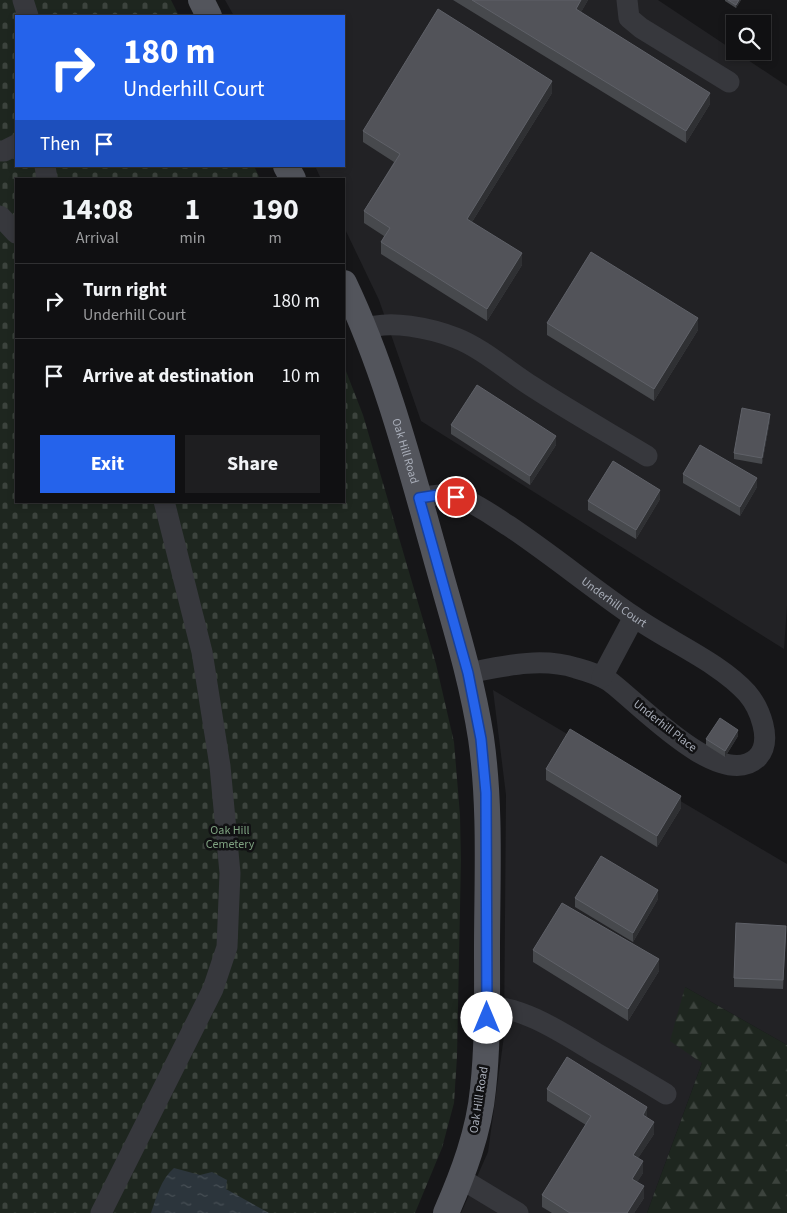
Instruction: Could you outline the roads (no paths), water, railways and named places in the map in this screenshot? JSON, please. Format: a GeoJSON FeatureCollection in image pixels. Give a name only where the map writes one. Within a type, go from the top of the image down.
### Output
{"type":"FeatureCollection","features":[{"type":"Feature","properties":{"kind":"main road"},"geometry":{"type":"LineString","coordinates":[[201,0],[208,15]]}},
{"type":"Feature","properties":{"kind":"main road","name":"Oak Hill Road"},"geometry":{"type":"LineString","coordinates":[[345,285],[384,382],[419,498],[468,673],[481,739],[486,793],[487,1007],[483,1090],[470,1152],[446,1213]]}},
{"type":"Feature","properties":{"kind":"street"},"geometry":{"type":"LineString","coordinates":[[23,0],[28,15]]}},
{"type":"Feature","properties":{"kind":"street"},"geometry":{"type":"LineString","coordinates":[[627,0],[629,18],[641,28],[729,82]]}},
{"type":"Feature","properties":{"kind":"street"},"geometry":{"type":"LineString","coordinates":[[0,151],[15,146]]}},
{"type":"Feature","properties":{"kind":"street"},"geometry":{"type":"LineString","coordinates":[[0,216],[15,232]]}},
{"type":"Feature","properties":{"kind":"street"},"geometry":{"type":"LineString","coordinates":[[364,330],[380,325],[396,325],[432,330],[458,339],[533,388],[647,456]]}},
{"type":"Feature","properties":{"kind":"street","name":"Underhill Court"},"geometry":{"type":"LineString","coordinates":[[419,498],[438,495],[456,497],[469,502],[529,540],[634,617],[729,676],[748,694],[757,709],[764,732],[764,744],[760,753]]}},
{"type":"Feature","properties":{"kind":"street"},"geometry":{"type":"LineString","coordinates":[[101,1213],[213,989],[227,948],[230,873],[220,766],[202,652],[165,503]]}},
{"type":"Feature","properties":{"kind":"street"},"geometry":{"type":"LineString","coordinates":[[602,677],[634,617]]}},
{"type":"Feature","properties":{"kind":"street","name":"Underhill Place"},"geometry":{"type":"LineString","coordinates":[[468,673],[521,663],[564,664],[609,681],[668,731],[703,755],[733,765],[750,762],[760,753]]}},
{"type":"Feature","properties":{"kind":"street"},"geometry":{"type":"LineString","coordinates":[[487,1007],[515,1012],[549,1025],[666,1094]]}},
{"type":"Feature","properties":{"kind":"street"},"geometry":{"type":"LineString","coordinates":[[460,1178],[518,1213]]}},
{"type":"Feature","properties":{"kind":"water"},"geometry":{"type":"Polygon","coordinates":[[[174,1168],[200,1175],[212,1172],[227,1180],[226,1189],[269,1213],[151,1213],[162,1183],[174,1168]]]}},
{"type":"Feature","properties":{"kind":"park label","name":"Oak Hill Cemetery"},"geometry":{"type":"Point","coordinates":[230,837]}}]}
